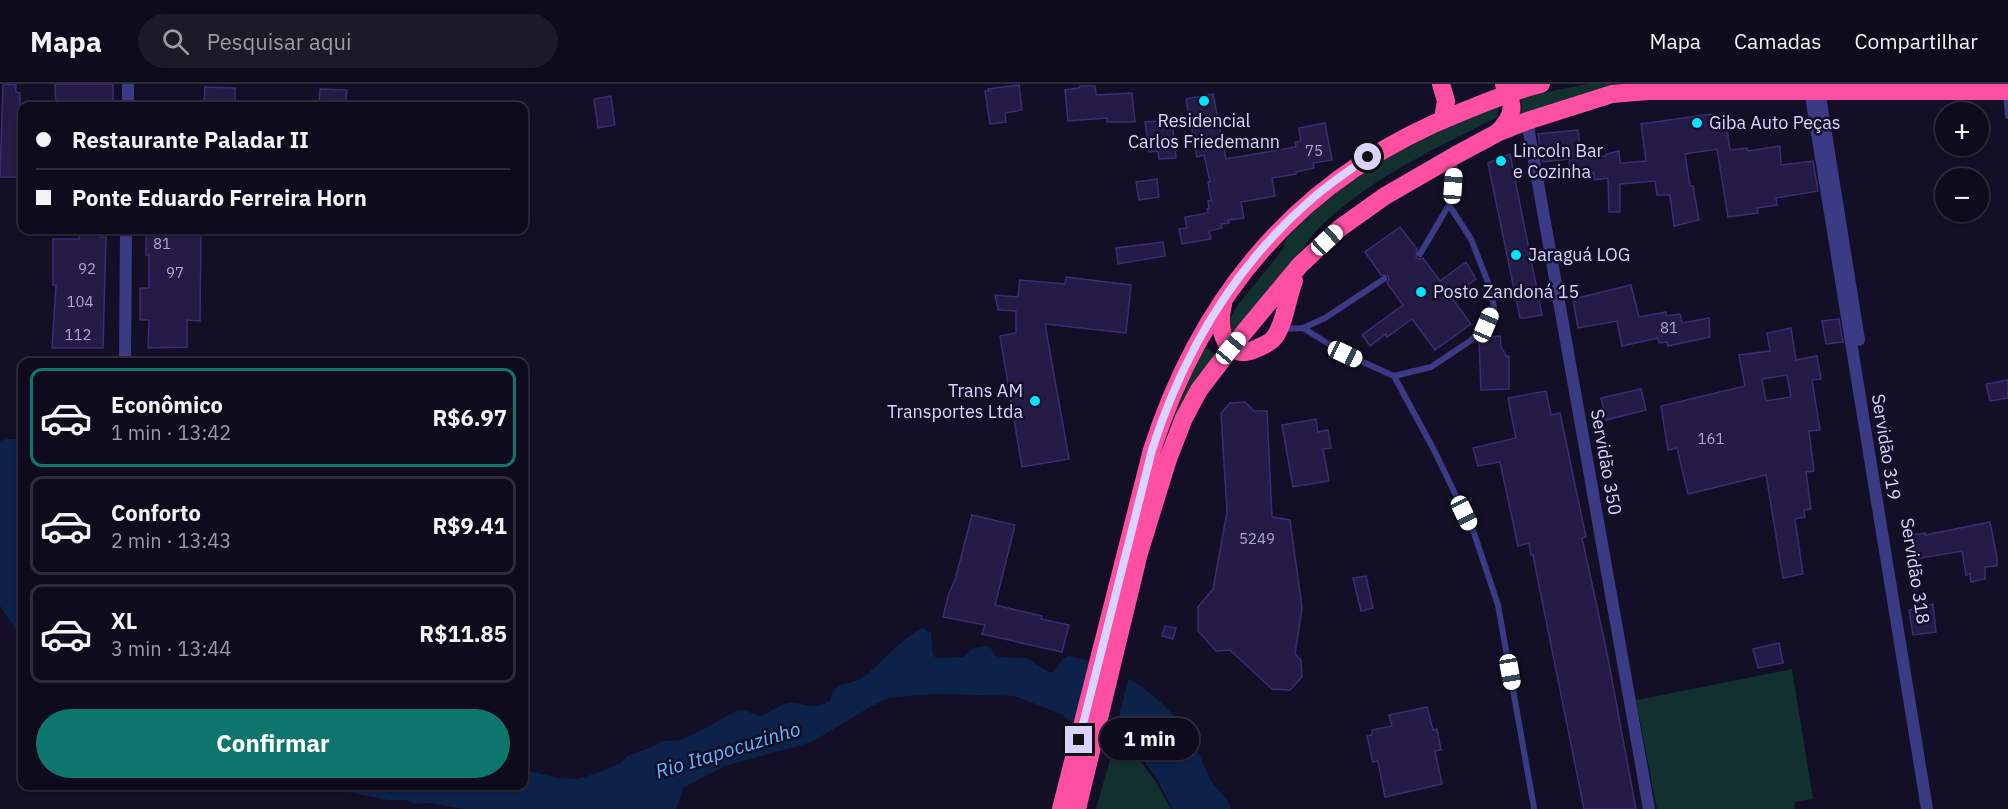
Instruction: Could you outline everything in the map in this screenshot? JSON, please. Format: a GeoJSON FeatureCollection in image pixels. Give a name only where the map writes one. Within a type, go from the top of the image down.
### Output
{"type":"FeatureCollection","features":[{"type":"Feature","properties":{"kind":"highway"},"geometry":{"type":"LineString","coordinates":[[1110,650],[1152,450],[1165,411],[1199,337],[1226,294],[1269,240],[1313,197],[1443,101],[1457,84]]}},
{"type":"Feature","properties":{"kind":"highway"},"geometry":{"type":"LineString","coordinates":[[1443,101],[1541,84]]}},
{"type":"Feature","properties":{"kind":"highway"},"geometry":{"type":"LineString","coordinates":[[1497,133],[1505,125],[1510,115],[1512,103],[1505,89]]}},
{"type":"Feature","properties":{"kind":"highway"},"geometry":{"type":"LineString","coordinates":[[1061,809],[1075,787],[1110,650],[1168,459],[1184,418],[1199,390],[1231,348],[1300,265],[1340,228],[1376,202],[1497,133],[1612,94],[1648,91],[2007,91]]}},
{"type":"Feature","properties":{"kind":"highway"},"geometry":{"type":"LineString","coordinates":[[1226,294],[1220,316],[1224,340],[1231,348],[1242,352],[1255,350],[1272,341],[1280,330],[1288,294],[1300,265]]}},
{"type":"Feature","properties":{"kind":"highway"},"geometry":{"type":"LineString","coordinates":[[1075,787],[1077,809]]}},
{"type":"Feature","properties":{"kind":"street"},"geometry":{"type":"LineString","coordinates":[[128,84],[128,102]]}},
{"type":"Feature","properties":{"kind":"street","name":"Servidão 319"},"geometry":{"type":"LineString","coordinates":[[1814,90],[1928,809]]}},
{"type":"Feature","properties":{"kind":"street","name":"Servidão 318"},"geometry":{"type":"LineString","coordinates":[[1814,90],[1935,809]]}},
{"type":"Feature","properties":{"kind":"street","name":"Servidão 350"},"geometry":{"type":"LineString","coordinates":[[1527,121],[1649,809]]}},
{"type":"Feature","properties":{"kind":"street"},"geometry":{"type":"LineString","coordinates":[[125,358],[126,234]]}},
{"type":"Feature","properties":{"kind":"lane"},"geometry":{"type":"LineString","coordinates":[[2007,91],[2008,116]]}},
{"type":"Feature","properties":{"kind":"lane"},"geometry":{"type":"LineString","coordinates":[[1420,254],[1449,205],[1456,155]]}},
{"type":"Feature","properties":{"kind":"lane"},"geometry":{"type":"LineString","coordinates":[[1394,376],[1431,367],[1460,348],[1486,325],[1494,308],[1491,290],[1471,239],[1449,205]]}},
{"type":"Feature","properties":{"kind":"lane"},"geometry":{"type":"LineString","coordinates":[[1280,330],[1303,328],[1325,318],[1384,279]]}},
{"type":"Feature","properties":{"kind":"lane"},"geometry":{"type":"LineString","coordinates":[[1303,328],[1345,354],[1394,376],[1434,450],[1474,533],[1498,605],[1534,808]]}},
{"type":"Feature","properties":{"kind":"green space"},"geometry":{"type":"Polygon","coordinates":[[[1588,84],[1632,84],[1519,115],[1522,97],[1588,84]]]}},
{"type":"Feature","properties":{"kind":"green space"},"geometry":{"type":"Polygon","coordinates":[[[1500,105],[1496,118],[1402,167],[1337,211],[1314,233],[1293,262],[1230,335],[1228,322],[1237,306],[1283,249],[1288,234],[1307,216],[1357,176],[1418,140],[1500,105]]]}},
{"type":"Feature","properties":{"kind":"green space"},"geometry":{"type":"Polygon","coordinates":[[[1203,349],[1209,349],[1216,355],[1180,407],[1166,434],[1176,406],[1203,349]]]}},
{"type":"Feature","properties":{"kind":"green space"},"geometry":{"type":"Polygon","coordinates":[[[1792,669],[1813,799],[1794,802],[1795,809],[1657,809],[1636,700],[1792,669]]]}},
{"type":"Feature","properties":{"kind":"green space"},"geometry":{"type":"Polygon","coordinates":[[[1118,732],[1156,782],[1171,809],[1096,809],[1118,732]]]}},
{"type":"Feature","properties":{"kind":"water"},"geometry":{"type":"Polygon","coordinates":[[[18,439],[18,633],[0,606],[0,441],[18,439]]]}},
{"type":"Feature","properties":{"kind":"water","name":"Rio Itapocuzinho"},"geometry":{"type":"Polygon","coordinates":[[[923,628],[931,633],[933,654],[936,658],[963,657],[973,648],[986,646],[990,647],[999,657],[1026,658],[1049,672],[1054,672],[1061,661],[1069,656],[1094,662],[1077,727],[1063,715],[1015,696],[933,694],[889,698],[812,742],[725,766],[684,787],[676,809],[465,809],[428,803],[416,804],[405,800],[388,800],[342,791],[316,790],[528,790],[528,771],[558,778],[577,779],[621,763],[627,756],[655,746],[662,741],[680,740],[738,710],[760,716],[787,703],[814,706],[825,704],[831,700],[832,694],[838,687],[858,680],[869,673],[916,631],[923,628]]]}},
{"type":"Feature","properties":{"kind":"water"},"geometry":{"type":"Polygon","coordinates":[[[1127,678],[1158,700],[1184,728],[1210,779],[1231,809],[1172,809],[1157,779],[1143,760],[1119,731],[1110,727],[1127,678]]]}},
{"type":"Feature","properties":{"kind":"pier"},"geometry":{"type":"Polygon","coordinates":[[[1113,665],[1129,676],[1115,733],[1110,730],[1097,732],[1113,665]]]}},
{"type":"Feature","properties":{"kind":"building"},"geometry":{"type":"Polygon","coordinates":[[[3,84],[16,85],[16,92],[20,93],[18,177],[0,177],[3,84]]]}},
{"type":"Feature","properties":{"kind":"building"},"geometry":{"type":"Polygon","coordinates":[[[55,84],[113,84],[113,102],[56,102],[55,84]]]}},
{"type":"Feature","properties":{"kind":"building"},"geometry":{"type":"Polygon","coordinates":[[[1019,85],[1022,110],[1005,113],[1006,122],[990,124],[985,91],[1019,85]]]}},
{"type":"Feature","properties":{"kind":"building"},"geometry":{"type":"Polygon","coordinates":[[[1080,86],[1095,86],[1096,95],[1132,93],[1135,122],[1107,122],[1107,118],[1068,121],[1065,90],[1080,86]]]}},
{"type":"Feature","properties":{"kind":"building"},"geometry":{"type":"Polygon","coordinates":[[[205,87],[235,88],[235,102],[204,102],[205,87]]]}},
{"type":"Feature","properties":{"kind":"building"},"geometry":{"type":"Polygon","coordinates":[[[320,89],[347,90],[346,102],[319,102],[320,89]]]}},
{"type":"Feature","properties":{"kind":"building"},"geometry":{"type":"Polygon","coordinates":[[[1213,94],[1226,159],[1296,147],[1295,142],[1301,141],[1299,128],[1325,123],[1332,160],[1313,163],[1314,168],[1296,172],[1296,174],[1272,178],[1275,196],[1241,202],[1244,218],[1228,220],[1229,223],[1221,224],[1222,228],[1209,231],[1211,239],[1182,244],[1179,229],[1187,228],[1185,217],[1208,213],[1208,201],[1211,200],[1204,155],[1197,157],[1186,99],[1213,94]]]}},
{"type":"Feature","properties":{"kind":"building"},"geometry":{"type":"Polygon","coordinates":[[[611,96],[615,125],[598,128],[594,99],[611,96]]]}},
{"type":"Feature","properties":{"kind":"building"},"geometry":{"type":"Polygon","coordinates":[[[1711,114],[1713,131],[1727,129],[1730,150],[1747,148],[1748,151],[1780,146],[1781,165],[1813,161],[1818,191],[1776,198],[1777,205],[1757,208],[1758,213],[1728,217],[1717,149],[1685,154],[1699,220],[1674,226],[1670,195],[1657,195],[1655,181],[1620,184],[1620,212],[1609,212],[1608,178],[1594,180],[1594,173],[1571,176],[1569,159],[1543,162],[1538,134],[1578,130],[1581,158],[1606,156],[1606,154],[1619,151],[1620,163],[1646,161],[1641,124],[1711,114]]]}},
{"type":"Feature","properties":{"kind":"building"},"geometry":{"type":"Polygon","coordinates":[[[1172,120],[1176,158],[1159,159],[1158,151],[1149,152],[1145,122],[1172,120]]]}},
{"type":"Feature","properties":{"kind":"building"},"geometry":{"type":"Polygon","coordinates":[[[1510,154],[1542,315],[1525,318],[1520,318],[1488,163],[1510,154]]]}},
{"type":"Feature","properties":{"kind":"building"},"geometry":{"type":"Polygon","coordinates":[[[1157,179],[1159,197],[1139,200],[1136,182],[1157,179]]]}},
{"type":"Feature","properties":{"kind":"building","name":"Posto Zandoná 15"},"geometry":{"type":"Polygon","coordinates":[[[1400,227],[1417,249],[1416,257],[1423,258],[1440,281],[1466,262],[1476,279],[1451,297],[1471,324],[1435,350],[1412,319],[1370,346],[1362,335],[1403,305],[1387,283],[1388,276],[1381,275],[1365,252],[1400,227]]]}},
{"type":"Feature","properties":{"kind":"building"},"geometry":{"type":"Polygon","coordinates":[[[79,234],[100,234],[100,237],[106,237],[103,348],[52,348],[56,285],[53,285],[53,239],[79,239],[79,234]]]}},
{"type":"Feature","properties":{"kind":"building"},"geometry":{"type":"Polygon","coordinates":[[[146,234],[201,234],[200,321],[187,320],[187,347],[148,348],[149,320],[140,320],[140,288],[149,288],[149,255],[146,255],[146,234]]]}},
{"type":"Feature","properties":{"kind":"building"},"geometry":{"type":"Polygon","coordinates":[[[1163,242],[1165,256],[1118,264],[1116,248],[1163,242]]]}},
{"type":"Feature","properties":{"kind":"building"},"geometry":{"type":"Polygon","coordinates":[[[1066,277],[1131,285],[1126,333],[1045,324],[1069,459],[1022,467],[1000,336],[1016,333],[1016,311],[998,310],[995,295],[1018,297],[1020,280],[1065,284],[1066,277]]]}},
{"type":"Feature","properties":{"kind":"building"},"geometry":{"type":"Polygon","coordinates":[[[1631,285],[1639,317],[1666,312],[1666,316],[1680,314],[1682,323],[1709,318],[1710,337],[1668,346],[1667,342],[1659,343],[1658,338],[1622,346],[1617,321],[1578,328],[1573,299],[1631,285]]]}},
{"type":"Feature","properties":{"kind":"building"},"geometry":{"type":"Polygon","coordinates":[[[1839,319],[1843,342],[1826,344],[1822,321],[1839,319]]]}},
{"type":"Feature","properties":{"kind":"building"},"geometry":{"type":"Polygon","coordinates":[[[1791,328],[1796,360],[1817,356],[1821,379],[1812,380],[1820,430],[1809,431],[1814,471],[1806,472],[1811,509],[1804,510],[1805,517],[1795,519],[1803,574],[1783,578],[1766,475],[1688,494],[1677,448],[1668,450],[1661,406],[1745,386],[1739,355],[1770,351],[1767,333],[1791,328]],[[1787,375],[1762,379],[1766,401],[1791,397],[1787,375]]]}},
{"type":"Feature","properties":{"kind":"building"},"geometry":{"type":"Polygon","coordinates":[[[1500,336],[1501,347],[1507,357],[1509,356],[1509,389],[1481,390],[1479,340],[1482,337],[1500,336]]]}},
{"type":"Feature","properties":{"kind":"building"},"geometry":{"type":"Polygon","coordinates":[[[2008,380],[2008,398],[1990,401],[1986,384],[2008,380]]]}},
{"type":"Feature","properties":{"kind":"building"},"geometry":{"type":"Polygon","coordinates":[[[1641,389],[1646,410],[1606,420],[1601,398],[1641,389]]]}},
{"type":"Feature","properties":{"kind":"building"},"geometry":{"type":"Polygon","coordinates":[[[1546,391],[1551,415],[1560,413],[1586,537],[1582,538],[1607,653],[1636,809],[1584,809],[1533,555],[1531,555],[1529,543],[1518,546],[1500,462],[1478,466],[1473,448],[1516,438],[1508,398],[1546,391]]]}},
{"type":"Feature","properties":{"kind":"building"},"geometry":{"type":"Polygon","coordinates":[[[1245,402],[1254,411],[1267,411],[1272,517],[1290,520],[1302,608],[1295,654],[1301,660],[1302,677],[1290,690],[1272,689],[1230,650],[1216,651],[1198,631],[1198,607],[1213,589],[1227,512],[1221,413],[1230,403],[1245,402]]]}},
{"type":"Feature","properties":{"kind":"building"},"geometry":{"type":"Polygon","coordinates":[[[1316,419],[1318,432],[1328,430],[1331,448],[1323,449],[1329,481],[1293,487],[1282,425],[1316,419]]]}},
{"type":"Feature","properties":{"kind":"building"},"geometry":{"type":"Polygon","coordinates":[[[972,515],[1015,525],[995,605],[1069,625],[1062,652],[982,634],[985,625],[943,617],[972,515]]]}},
{"type":"Feature","properties":{"kind":"building"},"geometry":{"type":"Polygon","coordinates":[[[1990,522],[1997,566],[1985,567],[1985,579],[1971,582],[1970,574],[1966,575],[1962,551],[1916,559],[1911,535],[1925,533],[1925,535],[1990,522]]]}},
{"type":"Feature","properties":{"kind":"building"},"geometry":{"type":"Polygon","coordinates":[[[1366,576],[1373,608],[1361,611],[1353,578],[1366,576]]]}},
{"type":"Feature","properties":{"kind":"building"},"geometry":{"type":"Polygon","coordinates":[[[1933,604],[1936,632],[1913,635],[1909,610],[1933,604]]]}},
{"type":"Feature","properties":{"kind":"building"},"geometry":{"type":"Polygon","coordinates":[[[1165,626],[1176,628],[1173,639],[1162,636],[1165,626]]]}},
{"type":"Feature","properties":{"kind":"building"},"geometry":{"type":"Polygon","coordinates":[[[1779,643],[1783,663],[1758,668],[1753,649],[1779,643]]]}},
{"type":"Feature","properties":{"kind":"building"},"geometry":{"type":"Polygon","coordinates":[[[1427,707],[1433,730],[1437,729],[1441,750],[1435,751],[1442,784],[1385,797],[1378,761],[1373,762],[1367,736],[1372,735],[1372,730],[1392,726],[1389,715],[1427,707]]]}},
{"type":"Feature","properties":{"kind":"place","name":"Residencial Carlos Friedemann"},"geometry":{"type":"Point","coordinates":[1204,101]}},
{"type":"Feature","properties":{"kind":"place","name":"Giba Auto Peças"},"geometry":{"type":"Point","coordinates":[1697,123]}},
{"type":"Feature","properties":{"kind":"place","name":"Lincoln Bar e Cozinha"},"geometry":{"type":"Point","coordinates":[1501,161]}},
{"type":"Feature","properties":{"kind":"place","name":"Jaraguá LOG"},"geometry":{"type":"Point","coordinates":[1516,255]}},
{"type":"Feature","properties":{"kind":"place","name":"Posto Zandoná 15"},"geometry":{"type":"Point","coordinates":[1421,292]}},
{"type":"Feature","properties":{"kind":"place","name":"Trans AM Transportes Ltda"},"geometry":{"type":"Point","coordinates":[1035,401]}},
{"type":"Feature","properties":{"kind":"route"},"geometry":{"type":"LineString","coordinates":[[1079,740],[1152,450],[1183,369],[1199,337],[1226,294],[1269,240],[1313,197],[1368,157]]}}]}
